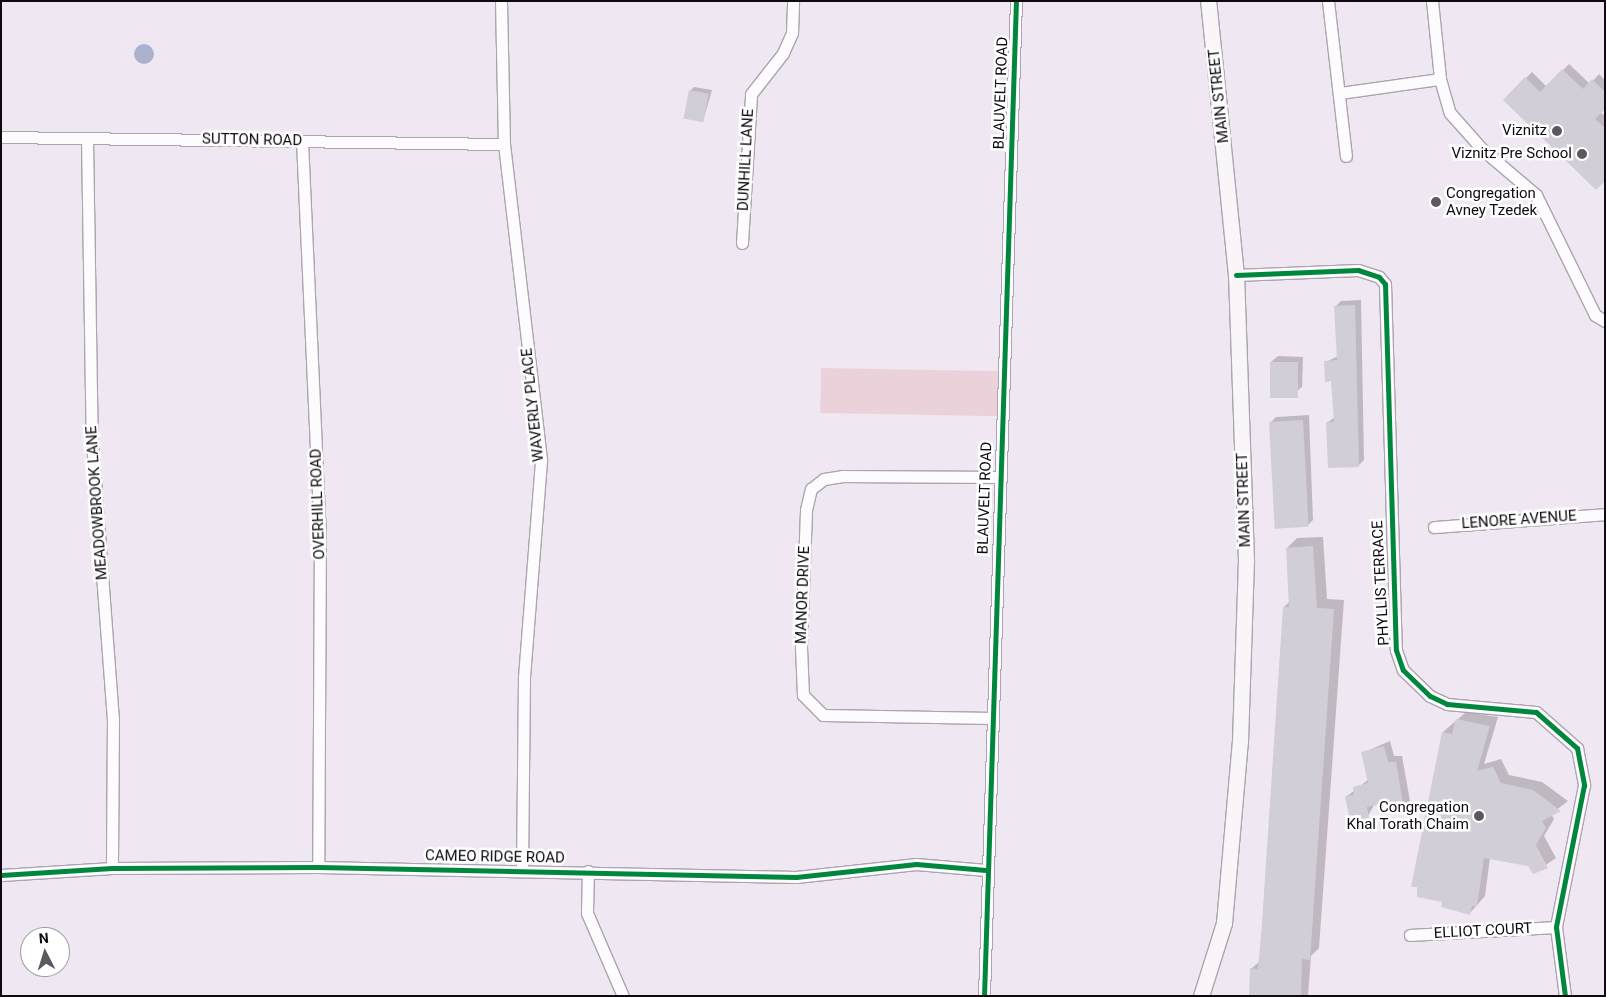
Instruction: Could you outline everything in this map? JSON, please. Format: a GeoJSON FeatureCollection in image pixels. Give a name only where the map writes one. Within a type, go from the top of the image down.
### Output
{"type":"FeatureCollection","features":[{"type":"Feature","properties":{"kind":"main road","name":"MAIN STREET"},"geometry":{"type":"LineString","coordinates":[[1200,996],[1224,923],[1245,634],[1236,275],[1208,1]]}},
{"type":"Feature","properties":{"kind":"street","name":"WAVERLY PLACE"},"geometry":{"type":"LineString","coordinates":[[501,1],[504,144],[541,461],[524,679],[522,870]]}},
{"type":"Feature","properties":{"kind":"street","name":"DUNHILL LANE"},"geometry":{"type":"LineString","coordinates":[[742,243],[751,94],[786,47],[792,33],[793,1]]}},
{"type":"Feature","properties":{"kind":"street","name":"BLAUVELT ROAD"},"geometry":{"type":"LineString","coordinates":[[984,996],[998,477],[1016,1]]}},
{"type":"Feature","properties":{"kind":"street"},"geometry":{"type":"LineString","coordinates":[[1328,1],[1346,156]]}},
{"type":"Feature","properties":{"kind":"street"},"geometry":{"type":"LineString","coordinates":[[1432,1],[1440,79],[1450,112],[1546,209],[1595,314],[1605,321]]}},
{"type":"Feature","properties":{"kind":"street"},"geometry":{"type":"LineString","coordinates":[[1340,93],[1440,79]]}},
{"type":"Feature","properties":{"kind":"street","name":"SUTTON ROAD"},"geometry":{"type":"LineString","coordinates":[[1,137],[504,144]]}},
{"type":"Feature","properties":{"kind":"street","name":"MEADOWBROOK LANE"},"geometry":{"type":"LineString","coordinates":[[87,138],[92,441],[113,718],[112,868]]}},
{"type":"Feature","properties":{"kind":"street","name":"OVERHILL ROAD"},"geometry":{"type":"LineString","coordinates":[[302,141],[320,532],[318,867]]}},
{"type":"Feature","properties":{"kind":"street","name":"PHYLLIS TERRACE"},"geometry":{"type":"LineString","coordinates":[[1236,275],[1358,270],[1379,277],[1385,284],[1396,650],[1404,670],[1430,696],[1447,704],[1536,712],[1577,748],[1584,785],[1556,927],[1565,996]]}},
{"type":"Feature","properties":{"kind":"street","name":"MANOR DRIVE"},"geometry":{"type":"LineString","coordinates":[[992,718],[823,715],[803,695],[801,647],[806,510],[811,489],[824,479],[843,476],[998,477]]}},
{"type":"Feature","properties":{"kind":"street","name":"LENORE AVENUE"},"geometry":{"type":"LineString","coordinates":[[1434,527],[1605,514]]}},
{"type":"Feature","properties":{"kind":"street","name":"CAMEO RIDGE ROAD"},"geometry":{"type":"LineString","coordinates":[[1,875],[112,868],[318,867],[588,871],[796,877],[916,864],[986,870]]}},
{"type":"Feature","properties":{"kind":"street"},"geometry":{"type":"LineString","coordinates":[[588,871],[590,922],[623,996]]}},
{"type":"Feature","properties":{"kind":"street","name":"ELLIOT COURT"},"geometry":{"type":"LineString","coordinates":[[1410,935],[1556,927]]}},
{"type":"Feature","properties":{"kind":"shaded area"},"geometry":{"type":"Polygon","coordinates":[[[821,368],[1004,371],[1003,416],[820,413],[821,368]]]}},
{"type":"Feature","properties":{"kind":"water"},"geometry":{"type":"Polygon","coordinates":[[[144,44],[151,47],[154,54],[151,61],[144,64],[137,61],[134,54],[137,47],[144,44]]]}},
{"type":"Feature","properties":{"kind":"building","name":"Viznitz Pre School"},"geometry":{"type":"Polygon","coordinates":[[[1562,69],[1583,89],[1592,79],[1605,92],[1605,109],[1595,119],[1605,128],[1605,181],[1596,190],[1503,100],[1525,77],[1540,92],[1562,69]]]}},
{"type":"Feature","properties":{"kind":"building"},"geometry":{"type":"Polygon","coordinates":[[[689,90],[709,94],[703,122],[683,118],[689,90]]]}},
{"type":"Feature","properties":{"kind":"building"},"geometry":{"type":"Polygon","coordinates":[[[1355,305],[1359,467],[1328,468],[1326,422],[1334,422],[1331,381],[1325,382],[1324,361],[1337,360],[1334,306],[1355,305]]]}},
{"type":"Feature","properties":{"kind":"building"},"geometry":{"type":"Polygon","coordinates":[[[1270,362],[1298,362],[1298,398],[1270,398],[1270,362]]]}},
{"type":"Feature","properties":{"kind":"building"},"geometry":{"type":"Polygon","coordinates":[[[1303,420],[1309,527],[1275,529],[1269,422],[1303,420]]]}},
{"type":"Feature","properties":{"kind":"building"},"geometry":{"type":"Polygon","coordinates":[[[1313,546],[1317,608],[1334,609],[1310,960],[1302,959],[1301,996],[1249,996],[1250,968],[1258,969],[1283,607],[1289,607],[1286,548],[1313,546]]]}},
{"type":"Feature","properties":{"kind":"building","name":"Congregation Khal Torath Chaim"},"geometry":{"type":"Polygon","coordinates":[[[1456,719],[1490,726],[1477,771],[1493,767],[1501,783],[1533,790],[1561,811],[1542,821],[1546,828],[1536,845],[1548,868],[1533,874],[1528,866],[1484,858],[1477,906],[1472,906],[1470,915],[1441,907],[1442,902],[1417,897],[1417,887],[1411,887],[1442,732],[1452,734],[1456,719]]]}},
{"type":"Feature","properties":{"kind":"building"},"geometry":{"type":"Polygon","coordinates":[[[1384,746],[1388,762],[1396,762],[1404,809],[1392,810],[1391,802],[1367,807],[1369,818],[1350,821],[1345,796],[1354,795],[1353,787],[1368,783],[1361,752],[1384,746]]]}},
{"type":"Feature","properties":{"kind":"cycle path"},"geometry":{"type":"LineString","coordinates":[[984,996],[1016,1]]}},
{"type":"Feature","properties":{"kind":"cycle path"},"geometry":{"type":"LineString","coordinates":[[1236,275],[1358,270],[1379,277],[1385,284],[1396,650],[1403,670],[1430,696],[1447,704],[1536,712],[1577,748],[1584,785],[1556,927],[1565,996]]}},
{"type":"Feature","properties":{"kind":"cycle path"},"geometry":{"type":"LineString","coordinates":[[1,875],[112,868],[318,867],[796,877],[916,864],[986,870]]}},
{"type":"Feature","properties":{"kind":"place","name":"Viznitz"},"geometry":{"type":"Point","coordinates":[1557,131]}},
{"type":"Feature","properties":{"kind":"place","name":"Viznitz Pre School"},"geometry":{"type":"Point","coordinates":[1582,154]}},
{"type":"Feature","properties":{"kind":"place","name":"Congregation Avney Tzedek"},"geometry":{"type":"Point","coordinates":[1436,202]}},
{"type":"Feature","properties":{"kind":"place","name":"Congregation Khal Torath Chaim"},"geometry":{"type":"Point","coordinates":[1479,816]}}]}
